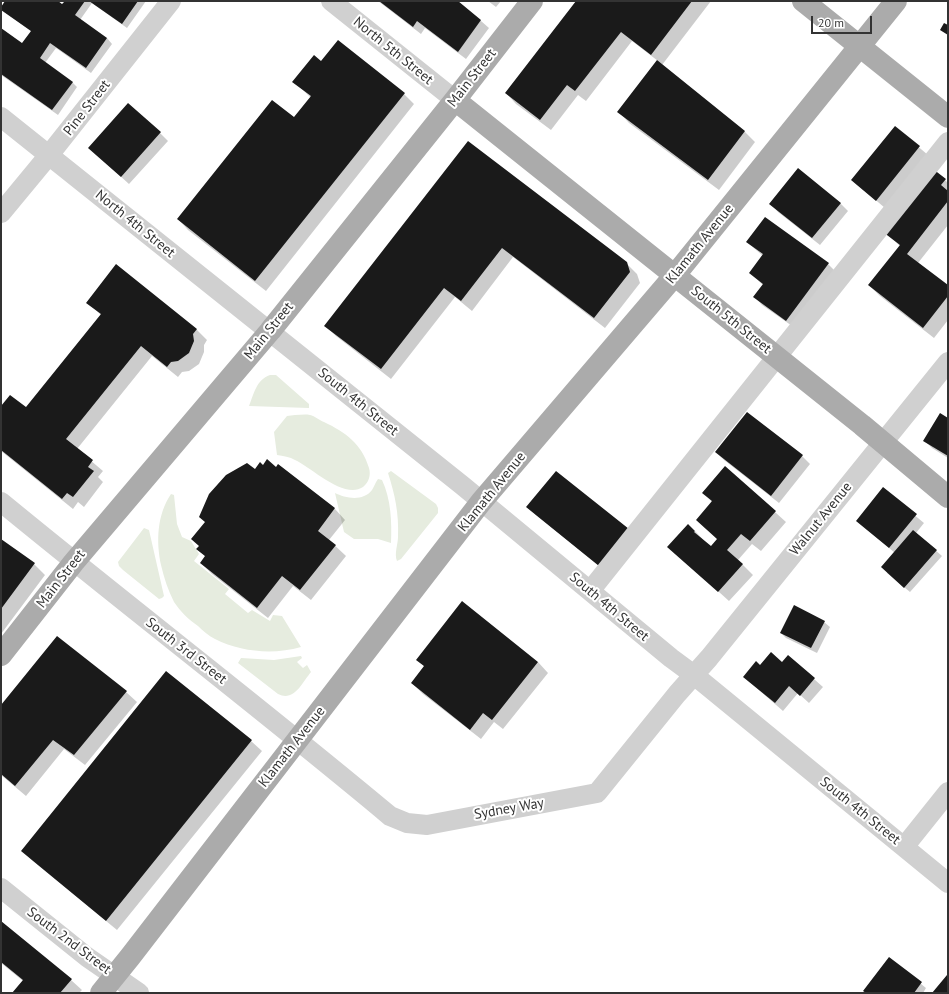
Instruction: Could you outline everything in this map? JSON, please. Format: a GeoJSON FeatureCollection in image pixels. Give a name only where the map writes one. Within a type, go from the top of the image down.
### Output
{"type":"FeatureCollection","features":[{"type":"Feature","properties":{"kind":"main road","name":"Main Street"},"geometry":{"type":"LineString","coordinates":[[1,655],[74,562],[270,331],[455,100],[532,1]]}},
{"type":"Feature","properties":{"kind":"main road"},"geometry":{"type":"LineString","coordinates":[[803,1],[948,117]]}},
{"type":"Feature","properties":{"kind":"main road","name":"Klamath Avenue"},"geometry":{"type":"LineString","coordinates":[[101,993],[481,502],[675,275],[896,1]]}},
{"type":"Feature","properties":{"kind":"main road","name":"South 5th Street"},"geometry":{"type":"LineString","coordinates":[[455,100],[883,442],[948,498]]}},
{"type":"Feature","properties":{"kind":"street","name":"Pine Street"},"geometry":{"type":"LineString","coordinates":[[1,213],[171,1]]}},
{"type":"Feature","properties":{"kind":"street","name":"North 5th Street"},"geometry":{"type":"LineString","coordinates":[[331,1],[455,100]]}},
{"type":"Feature","properties":{"kind":"street","name":"North 4th Street"},"geometry":{"type":"LineString","coordinates":[[1,117],[270,331]]}},
{"type":"Feature","properties":{"kind":"street"},"geometry":{"type":"LineString","coordinates":[[590,591],[948,142]]}},
{"type":"Feature","properties":{"kind":"street","name":"South 4th Street"},"geometry":{"type":"LineString","coordinates":[[270,331],[948,883]]}},
{"type":"Feature","properties":{"kind":"street","name":"Walnut Avenue"},"geometry":{"type":"LineString","coordinates":[[694,675],[948,362]]}},
{"type":"Feature","properties":{"kind":"street","name":"South 3rd Street"},"geometry":{"type":"LineString","coordinates":[[1,502],[298,740]]}},
{"type":"Feature","properties":{"kind":"street","name":"Sydney Way"},"geometry":{"type":"LineString","coordinates":[[298,740],[390,816],[407,823],[427,825],[598,793],[694,675]]}},
{"type":"Feature","properties":{"kind":"street"},"geometry":{"type":"LineString","coordinates":[[904,847],[948,792]]}},
{"type":"Feature","properties":{"kind":"street","name":"South 2nd Street"},"geometry":{"type":"LineString","coordinates":[[1,888],[87,957],[138,992]]}},
{"type":"Feature","properties":{"kind":"shaded area"},"geometry":{"type":"Polygon","coordinates":[[[276,375],[309,404],[309,408],[249,406],[254,392],[259,384],[265,377],[276,375]]]}},
{"type":"Feature","properties":{"kind":"shaded area"},"geometry":{"type":"Polygon","coordinates":[[[287,416],[314,416],[339,430],[352,440],[362,452],[369,468],[369,478],[363,487],[355,490],[337,486],[293,459],[277,455],[274,432],[287,416]]]}},
{"type":"Feature","properties":{"kind":"shaded area"},"geometry":{"type":"Polygon","coordinates":[[[391,471],[436,504],[438,508],[438,513],[401,559],[397,561],[398,520],[395,497],[388,473],[391,471]]]}},
{"type":"Feature","properties":{"kind":"shaded area"},"geometry":{"type":"Polygon","coordinates":[[[378,479],[382,480],[389,503],[391,543],[378,539],[354,539],[344,532],[335,493],[359,498],[368,494],[372,490],[378,479]]]}},
{"type":"Feature","properties":{"kind":"shaded area"},"geometry":{"type":"Polygon","coordinates":[[[171,494],[174,495],[177,524],[182,537],[191,541],[199,554],[194,561],[229,589],[225,594],[248,613],[252,610],[270,621],[273,615],[282,616],[301,647],[279,651],[257,651],[235,647],[215,639],[204,632],[179,609],[174,602],[166,584],[158,547],[160,519],[166,502],[171,494]]]}},
{"type":"Feature","properties":{"kind":"shaded area"},"geometry":{"type":"Polygon","coordinates":[[[144,528],[149,530],[164,596],[159,599],[123,570],[119,566],[118,562],[144,528]]]}},
{"type":"Feature","properties":{"kind":"shaded area"},"geometry":{"type":"Polygon","coordinates":[[[301,656],[302,658],[297,662],[303,668],[307,665],[311,672],[297,690],[284,696],[278,694],[238,663],[241,658],[274,660],[301,656]]]}},
{"type":"Feature","properties":{"kind":"building"},"geometry":{"type":"Polygon","coordinates":[[[5,1],[58,1],[62,4],[65,1],[85,1],[75,15],[107,38],[86,68],[50,43],[40,58],[73,82],[52,110],[1,74],[1,28],[22,43],[31,31],[1,10],[1,7],[5,1]]]}},
{"type":"Feature","properties":{"kind":"building"},"geometry":{"type":"Polygon","coordinates":[[[89,1],[138,1],[122,24],[89,1]]]}},
{"type":"Feature","properties":{"kind":"building"},"geometry":{"type":"Polygon","coordinates":[[[379,1],[458,1],[481,20],[458,52],[417,21],[413,27],[379,1]]]}},
{"type":"Feature","properties":{"kind":"building"},"geometry":{"type":"Polygon","coordinates":[[[576,1],[692,1],[651,55],[621,32],[575,91],[567,85],[540,120],[505,93],[576,1]]]}},
{"type":"Feature","properties":{"kind":"building"},"geometry":{"type":"Polygon","coordinates":[[[944,23],[948,25],[948,35],[940,30],[944,23]]]}},
{"type":"Feature","properties":{"kind":"building"},"geometry":{"type":"Polygon","coordinates":[[[338,40],[405,93],[255,281],[177,219],[272,100],[294,117],[311,96],[292,82],[314,55],[321,61],[338,40]]]}},
{"type":"Feature","properties":{"kind":"building"},"geometry":{"type":"Polygon","coordinates":[[[657,60],[745,131],[708,180],[617,112],[657,60]]]}},
{"type":"Feature","properties":{"kind":"building"},"geometry":{"type":"Polygon","coordinates":[[[128,103],[161,132],[121,177],[88,148],[128,103]]]}},
{"type":"Feature","properties":{"kind":"building"},"geometry":{"type":"Polygon","coordinates":[[[895,126],[920,146],[876,201],[851,180],[895,126]]]}},
{"type":"Feature","properties":{"kind":"building"},"geometry":{"type":"Polygon","coordinates":[[[468,141],[627,262],[630,272],[594,318],[502,248],[461,301],[444,288],[381,369],[324,326],[468,141]]]}},
{"type":"Feature","properties":{"kind":"building"},"geometry":{"type":"Polygon","coordinates":[[[798,168],[841,203],[812,238],[769,204],[798,168]]]}},
{"type":"Feature","properties":{"kind":"building"},"geometry":{"type":"Polygon","coordinates":[[[933,169],[946,179],[941,185],[948,191],[948,201],[907,254],[948,285],[948,296],[923,328],[868,285],[900,245],[883,232],[933,169]]]}},
{"type":"Feature","properties":{"kind":"building"},"geometry":{"type":"Polygon","coordinates":[[[765,217],[829,263],[786,321],[753,297],[763,284],[749,273],[763,254],[746,242],[765,217]]]}},
{"type":"Feature","properties":{"kind":"building"},"geometry":{"type":"Polygon","coordinates":[[[116,264],[197,329],[193,334],[194,341],[189,353],[178,361],[171,362],[167,367],[141,346],[66,439],[93,460],[88,467],[94,471],[73,497],[67,493],[62,499],[1,450],[1,406],[10,395],[26,407],[101,314],[86,303],[116,264]]]}},
{"type":"Feature","properties":{"kind":"building"},"geometry":{"type":"Polygon","coordinates":[[[747,412],[803,455],[771,496],[715,452],[747,412]]]}},
{"type":"Feature","properties":{"kind":"building"},"geometry":{"type":"Polygon","coordinates":[[[940,413],[948,418],[948,456],[923,441],[940,413]]]}},
{"type":"Feature","properties":{"kind":"building"},"geometry":{"type":"Polygon","coordinates":[[[267,459],[276,467],[278,464],[335,508],[318,531],[336,545],[300,590],[282,576],[257,608],[200,563],[205,556],[196,549],[199,546],[191,539],[205,522],[199,517],[209,494],[226,475],[247,463],[255,469],[260,462],[263,465],[267,459]]]}},
{"type":"Feature","properties":{"kind":"building"},"geometry":{"type":"Polygon","coordinates":[[[725,466],[776,511],[750,541],[741,534],[727,550],[743,564],[718,592],[667,547],[688,524],[695,531],[694,532],[711,546],[717,539],[696,520],[712,501],[702,493],[725,466]]]}},
{"type":"Feature","properties":{"kind":"building"},"geometry":{"type":"Polygon","coordinates":[[[556,471],[629,529],[599,566],[526,507],[556,471]]]}},
{"type":"Feature","properties":{"kind":"building"},"geometry":{"type":"Polygon","coordinates":[[[883,487],[917,514],[889,548],[856,521],[883,487]]]}},
{"type":"Feature","properties":{"kind":"building"},"geometry":{"type":"Polygon","coordinates":[[[913,530],[937,550],[904,588],[881,567],[913,530]]]}},
{"type":"Feature","properties":{"kind":"building"},"geometry":{"type":"Polygon","coordinates":[[[1,539],[35,563],[1,609],[1,539]]]}},
{"type":"Feature","properties":{"kind":"building"},"geometry":{"type":"Polygon","coordinates":[[[462,601],[538,662],[492,720],[483,713],[470,730],[411,683],[424,666],[416,660],[462,601]]]}},
{"type":"Feature","properties":{"kind":"building"},"geometry":{"type":"Polygon","coordinates":[[[794,605],[825,621],[811,648],[780,633],[794,605]]]}},
{"type":"Feature","properties":{"kind":"building"},"geometry":{"type":"Polygon","coordinates":[[[57,636],[127,691],[74,755],[53,740],[15,786],[1,774],[1,705],[57,636]]]}},
{"type":"Feature","properties":{"kind":"building"},"geometry":{"type":"Polygon","coordinates":[[[771,652],[782,662],[788,655],[815,678],[800,696],[789,686],[775,703],[743,677],[756,661],[760,665],[771,652]]]}},
{"type":"Feature","properties":{"kind":"building"},"geometry":{"type":"Polygon","coordinates":[[[166,671],[252,740],[106,921],[21,851],[166,671]]]}},
{"type":"Feature","properties":{"kind":"building"},"geometry":{"type":"Polygon","coordinates":[[[1,921],[72,979],[60,993],[12,993],[23,980],[1,962],[1,921]]]}},
{"type":"Feature","properties":{"kind":"building"},"geometry":{"type":"Polygon","coordinates":[[[889,957],[922,982],[914,993],[866,993],[863,991],[889,957]]]}},
{"type":"Feature","properties":{"kind":"building"},"geometry":{"type":"Polygon","coordinates":[[[947,975],[948,993],[932,993],[947,975]]]}}]}
